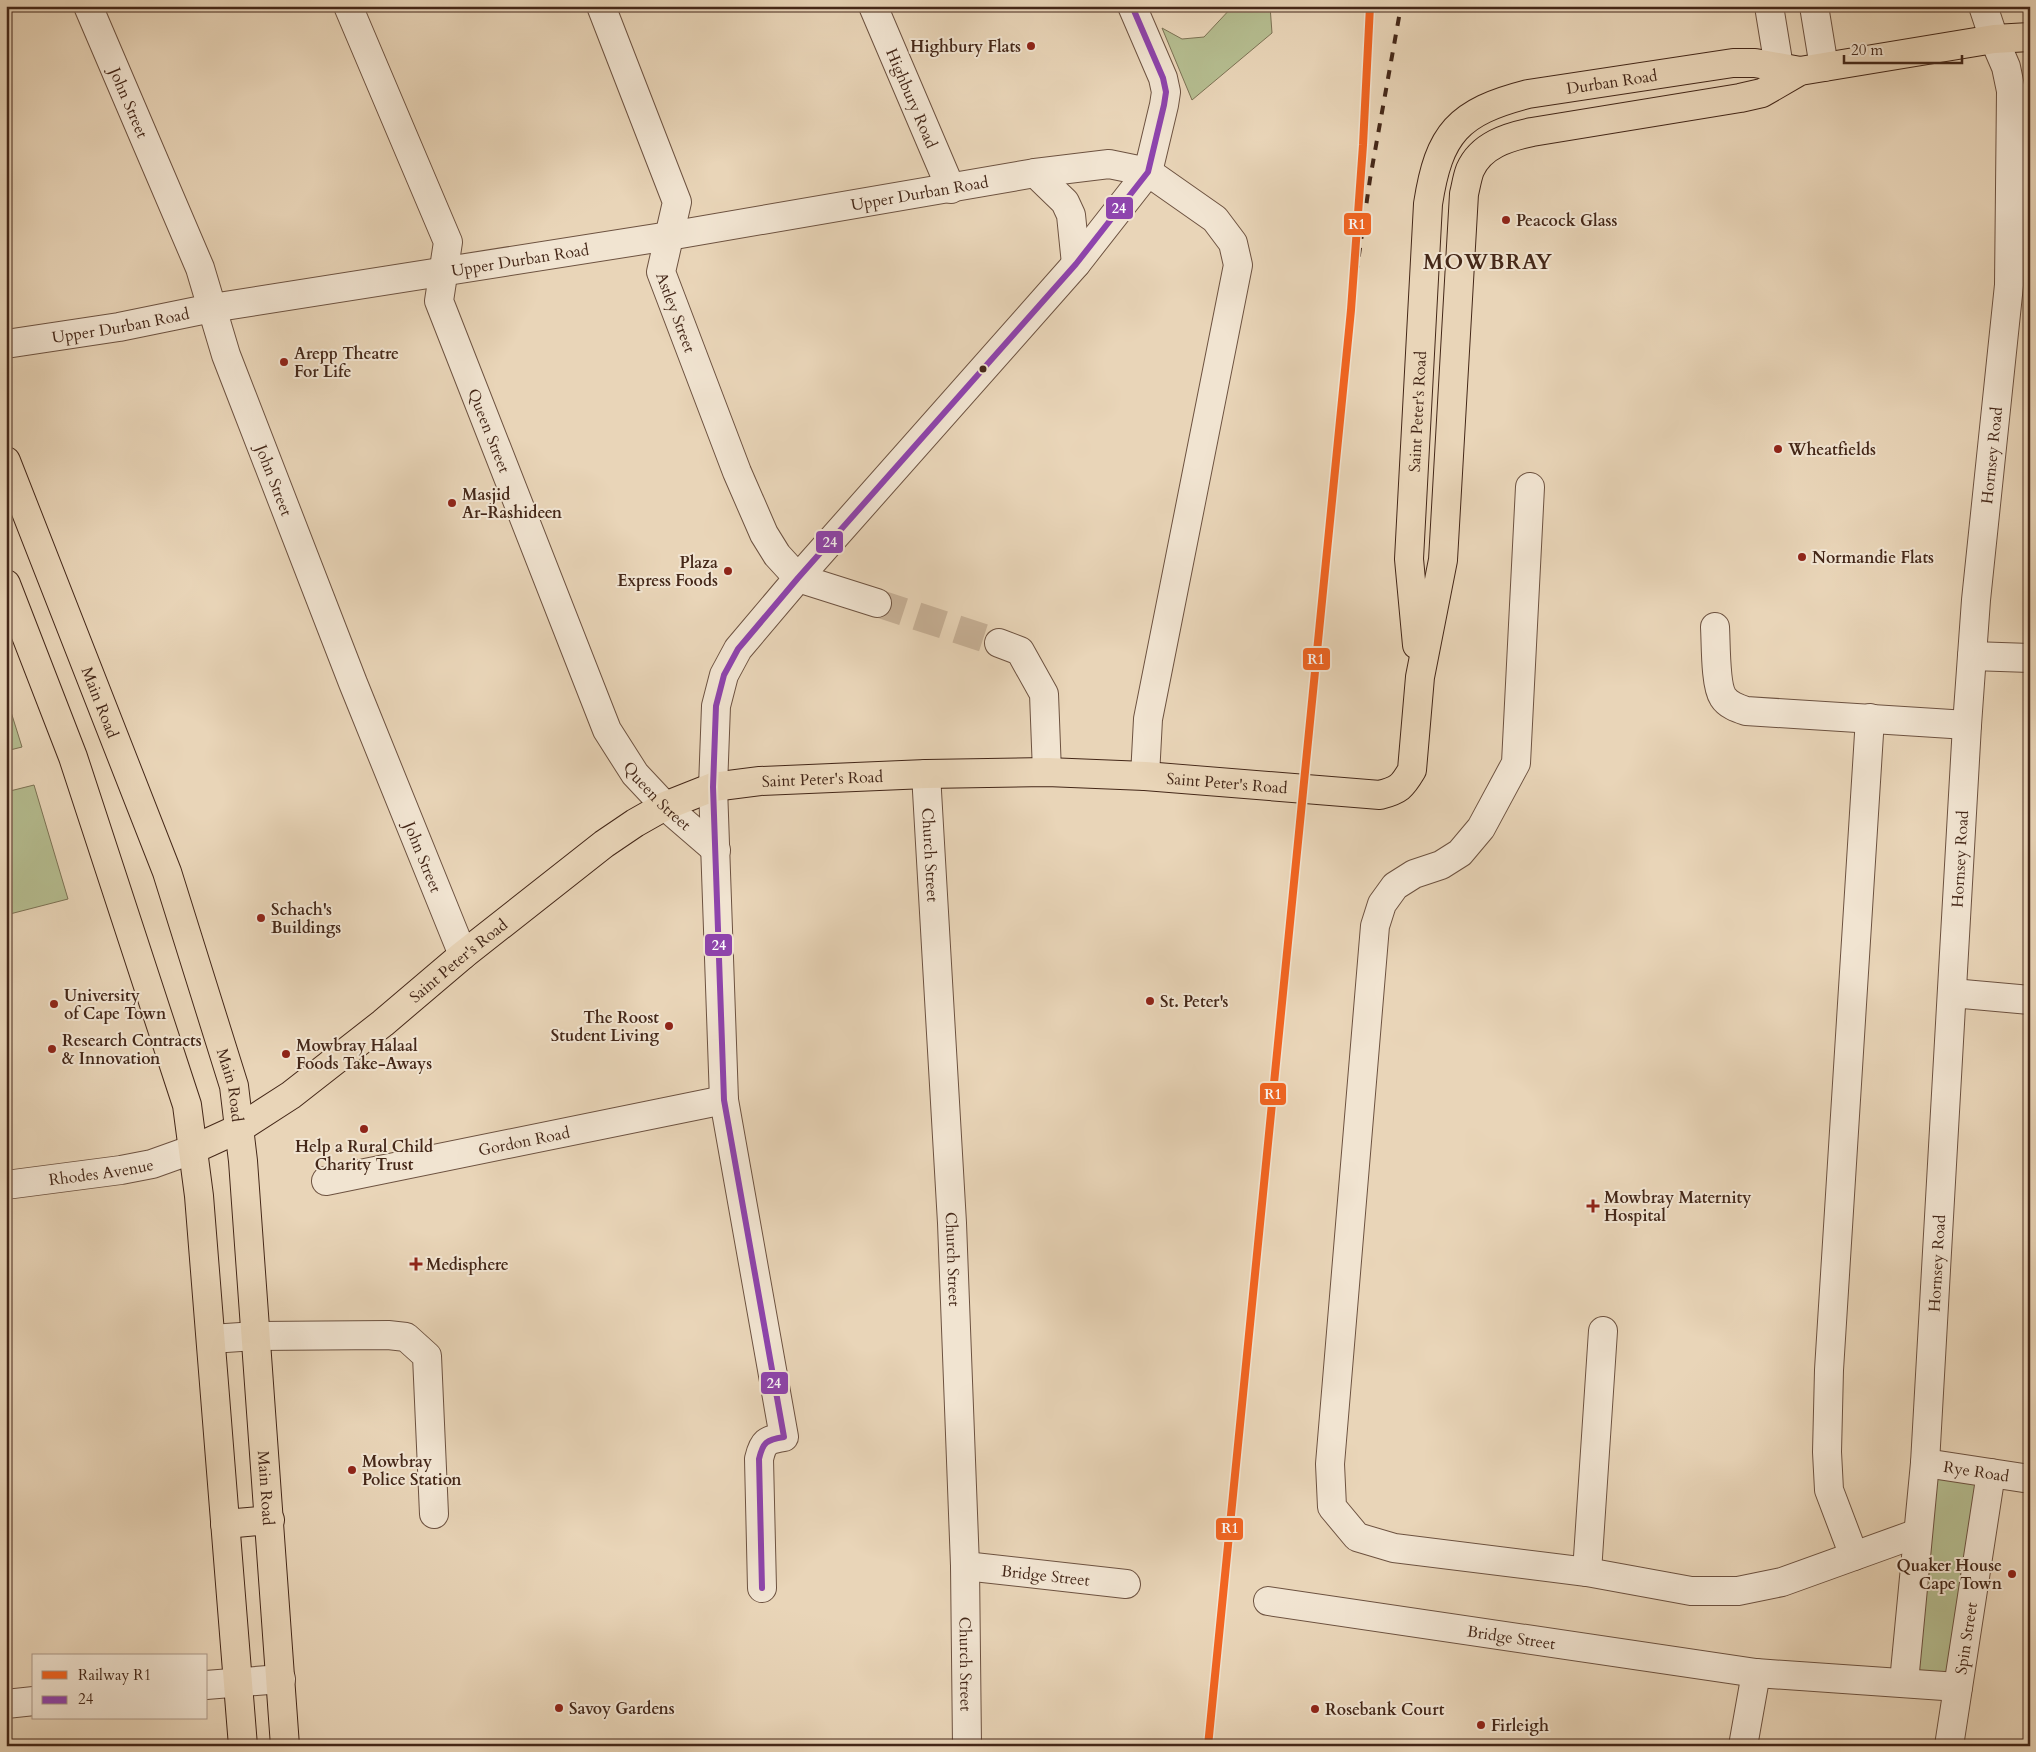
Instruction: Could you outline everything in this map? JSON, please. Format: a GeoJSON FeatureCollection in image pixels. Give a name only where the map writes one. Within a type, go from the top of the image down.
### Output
{"type":"FeatureCollection","features":[{"type":"Feature","properties":{"kind":"main road","name":"Durban Road"},"geometry":{"type":"LineString","coordinates":[[1443,148],[1457,128],[1476,112],[1500,102],[1528,94],[1733,63],[1754,63],[1801,68],[1994,39],[2030,37]]}},
{"type":"Feature","properties":{"kind":"main road","name":"Durban Road"},"geometry":{"type":"LineString","coordinates":[[1470,170],[1481,154],[1494,143],[1512,136],[1762,93],[1801,68]]}},
{"type":"Feature","properties":{"kind":"main road"},"geometry":{"type":"LineString","coordinates":[[1500,102],[1512,136]]}},
{"type":"Feature","properties":{"kind":"main road","name":"Saint Peter's Road"},"geometry":{"type":"LineString","coordinates":[[1420,677],[1409,559],[1428,204],[1433,173],[1443,148]]}},
{"type":"Feature","properties":{"kind":"main road","name":"Saint Peter's Road"},"geometry":{"type":"LineString","coordinates":[[194,1149],[240,1128],[291,1095],[383,1023],[462,955],[604,844],[665,806],[713,787],[760,782],[926,774],[1047,772],[1145,776],[1353,793],[1380,794],[1397,791],[1412,770],[1420,677],[1443,560],[1464,194],[1470,170]]}},
{"type":"Feature","properties":{"kind":"main road","name":"Main Road"},"geometry":{"type":"LineString","coordinates":[[6,461],[167,872],[234,1086],[240,1128],[282,1679],[285,1746]]}},
{"type":"Feature","properties":{"kind":"main road"},"geometry":{"type":"LineString","coordinates":[[6,584],[73,757],[186,1105],[194,1149],[243,1746]]}},
{"type":"Feature","properties":{"kind":"main road"},"geometry":{"type":"LineString","coordinates":[[225,1524],[270,1520]]}},
{"type":"Feature","properties":{"kind":"street","name":"John Street"},"geometry":{"type":"LineString","coordinates":[[88,6],[200,268],[233,373],[353,683],[462,955]]}},
{"type":"Feature","properties":{"kind":"street","name":"Queen Street"},"geometry":{"type":"LineString","coordinates":[[348,6],[448,242],[438,301],[607,730],[629,766],[665,806],[716,850]]}},
{"type":"Feature","properties":{"kind":"street","name":"Astley Street"},"geometry":{"type":"LineString","coordinates":[[601,6],[677,202],[661,272],[737,472],[764,534],[777,555],[798,578]]}},
{"type":"Feature","properties":{"kind":"street","name":"Highbury Road"},"geometry":{"type":"LineString","coordinates":[[873,6],[951,189]]}},
{"type":"Feature","properties":{"kind":"street"},"geometry":{"type":"LineString","coordinates":[[762,1588],[759,1460],[761,1447],[770,1439],[784,1436],[724,1100],[713,787],[716,706],[724,676],[738,649],[798,578],[1076,264],[1148,172],[1155,150],[1166,92],[1163,78],[1132,6]]}},
{"type":"Feature","properties":{"kind":"street"},"geometry":{"type":"LineString","coordinates":[[1769,6],[1801,68]]}},
{"type":"Feature","properties":{"kind":"street"},"geometry":{"type":"LineString","coordinates":[[1801,68],[1814,6]]}},
{"type":"Feature","properties":{"kind":"street","name":"Hornsey Road"},"geometry":{"type":"LineString","coordinates":[[1904,1682],[1925,1463],[1972,656],[2009,285],[2011,91],[2006,68],[1983,6]]}},
{"type":"Feature","properties":{"kind":"street","name":"Upper Durban Road"},"geometry":{"type":"LineString","coordinates":[[6,344],[119,327],[212,308],[443,270],[669,236],[1035,174],[1109,164],[1148,172]]}},
{"type":"Feature","properties":{"kind":"street"},"geometry":{"type":"LineString","coordinates":[[1145,776],[1148,719],[1238,265],[1233,243],[1215,219],[1148,172]]}},
{"type":"Feature","properties":{"kind":"street"},"geometry":{"type":"LineString","coordinates":[[1035,174],[1065,202],[1071,215],[1076,264]]}},
{"type":"Feature","properties":{"kind":"street"},"geometry":{"type":"LineString","coordinates":[[1530,487],[1516,763],[1481,828],[1460,854],[1441,865],[1414,874],[1395,886],[1382,904],[1376,926],[1330,1464],[1332,1506],[1357,1537],[1394,1548],[1587,1572],[1691,1591],[1738,1591],[1782,1582],[1918,1533]]}},
{"type":"Feature","properties":{"kind":"street"},"geometry":{"type":"LineString","coordinates":[[798,578],[877,604]]}},
{"type":"Feature","properties":{"kind":"street"},"geometry":{"type":"LineString","coordinates":[[1715,627],[1718,683],[1722,696],[1733,706],[1746,711],[1967,724]]}},
{"type":"Feature","properties":{"kind":"street"},"geometry":{"type":"LineString","coordinates":[[999,643],[1020,651],[1044,694],[1047,772]]}},
{"type":"Feature","properties":{"kind":"street"},"geometry":{"type":"LineString","coordinates":[[1972,656],[2030,658]]}},
{"type":"Feature","properties":{"kind":"street"},"geometry":{"type":"LineString","coordinates":[[1854,1556],[1829,1490],[1826,1452],[1829,1370],[1870,718]]}},
{"type":"Feature","properties":{"kind":"street","name":"Church Street"},"geometry":{"type":"LineString","coordinates":[[926,774],[952,1222],[965,1566],[968,1746]]}},
{"type":"Feature","properties":{"kind":"street"},"geometry":{"type":"LineString","coordinates":[[1952,993],[2030,1000]]}},
{"type":"Feature","properties":{"kind":"street","name":"Gordon Road"},"geometry":{"type":"LineString","coordinates":[[326,1181],[724,1100]]}},
{"type":"Feature","properties":{"kind":"street","name":"Rhodes Avenue"},"geometry":{"type":"LineString","coordinates":[[6,1185],[152,1164],[194,1149]]}},
{"type":"Feature","properties":{"kind":"street"},"geometry":{"type":"LineString","coordinates":[[1587,1572],[1603,1331]]}},
{"type":"Feature","properties":{"kind":"street"},"geometry":{"type":"LineString","coordinates":[[210,1339],[256,1336],[388,1335],[406,1337],[427,1356],[434,1514]]}},
{"type":"Feature","properties":{"kind":"street","name":"Rye Road"},"geometry":{"type":"LineString","coordinates":[[1925,1463],[2030,1479]]}},
{"type":"Feature","properties":{"kind":"street","name":"Spin Street"},"geometry":{"type":"LineString","coordinates":[[1949,1746],[1991,1472]]}},
{"type":"Feature","properties":{"kind":"street","name":"Bridge Street"},"geometry":{"type":"LineString","coordinates":[[965,1566],[1126,1584]]}},
{"type":"Feature","properties":{"kind":"street","name":"Bridge Street"},"geometry":{"type":"LineString","coordinates":[[1268,1601],[1756,1673],[1958,1686]]}},
{"type":"Feature","properties":{"kind":"street"},"geometry":{"type":"LineString","coordinates":[[1743,1746],[1756,1673]]}},
{"type":"Feature","properties":{"kind":"street"},"geometry":{"type":"LineString","coordinates":[[208,1685],[282,1679]]}},
{"type":"Feature","properties":{"kind":"street"},"geometry":{"type":"LineString","coordinates":[[6,1704],[32,1701]]}},
{"type":"Feature","properties":{"kind":"green space"},"geometry":{"type":"Polygon","coordinates":[[[1233,6],[1270,6],[1272,33],[1192,100],[1162,28],[1182,39],[1204,37],[1233,6]]]}},
{"type":"Feature","properties":{"kind":"green space"},"geometry":{"type":"Polygon","coordinates":[[[6,696],[22,747],[6,751],[6,696]]]}},
{"type":"Feature","properties":{"kind":"green space"},"geometry":{"type":"Polygon","coordinates":[[[34,785],[68,899],[6,915],[6,792],[34,785]]]}},
{"type":"Feature","properties":{"kind":"green space"},"geometry":{"type":"Polygon","coordinates":[[[1925,1463],[1991,1473],[1958,1687],[1904,1682],[1925,1463]]]}},
{"type":"Feature","properties":{"kind":"tunnel"},"geometry":{"type":"LineString","coordinates":[[877,603],[999,643]]}},
{"type":"Feature","properties":{"kind":"railway"},"geometry":{"type":"LineString","coordinates":[[1351,310],[1370,179],[1401,6]]}},
{"type":"Feature","properties":{"kind":"rail line","name":"R1"},"geometry":{"type":"LineString","coordinates":[[1208,1746],[1351,310],[1363,145],[1370,6]]}},
{"type":"Feature","properties":{"kind":"transit line","name":"24"},"geometry":{"type":"LineString","coordinates":[[762,1588],[759,1459],[766,1443],[773,1439],[784,1437],[724,1100],[713,787],[716,706],[724,675],[738,649],[798,578],[1076,264],[1148,172],[1166,92],[1163,78],[1132,6]]}},
{"type":"Feature","properties":{"kind":"place","name":"Highbury Flats"},"geometry":{"type":"Point","coordinates":[1031,46]}},
{"type":"Feature","properties":{"kind":"place","name":"Peacock Glass"},"geometry":{"type":"Point","coordinates":[1506,220]}},
{"type":"Feature","properties":{"kind":"place","name":"Arepp Theatre For Life"},"geometry":{"type":"Point","coordinates":[284,362]}},
{"type":"Feature","properties":{"kind":"place","name":"Wheatfields"},"geometry":{"type":"Point","coordinates":[1778,449]}},
{"type":"Feature","properties":{"kind":"place","name":"Masjid Ar-Rashideen"},"geometry":{"type":"Point","coordinates":[452,503]}},
{"type":"Feature","properties":{"kind":"place","name":"Normandie Flats"},"geometry":{"type":"Point","coordinates":[1802,557]}},
{"type":"Feature","properties":{"kind":"place","name":"Plaza Express Foods"},"geometry":{"type":"Point","coordinates":[728,571]}},
{"type":"Feature","properties":{"kind":"place","name":"Schach's Buildings"},"geometry":{"type":"Point","coordinates":[261,918]}},
{"type":"Feature","properties":{"kind":"place","name":"St. Peter's"},"geometry":{"type":"Point","coordinates":[1150,1001]}},
{"type":"Feature","properties":{"kind":"place","name":"University of Cape Town"},"geometry":{"type":"Point","coordinates":[54,1004]}},
{"type":"Feature","properties":{"kind":"place","name":"The Roost Student Living"},"geometry":{"type":"Point","coordinates":[669,1026]}},
{"type":"Feature","properties":{"kind":"place","name":"Research Contracts & Innovation"},"geometry":{"type":"Point","coordinates":[52,1049]}},
{"type":"Feature","properties":{"kind":"place","name":"Mowbray Halaal Foods Take-Aways"},"geometry":{"type":"Point","coordinates":[286,1054]}},
{"type":"Feature","properties":{"kind":"place","name":"Help a Rural Child Charity Trust"},"geometry":{"type":"Point","coordinates":[364,1129]}},
{"type":"Feature","properties":{"kind":"place","name":"Mowbray Maternity Hospital"},"geometry":{"type":"Point","coordinates":[1593,1206]}},
{"type":"Feature","properties":{"kind":"place","name":"Medisphere"},"geometry":{"type":"Point","coordinates":[416,1264]}},
{"type":"Feature","properties":{"kind":"place","name":"Mowbray Police Station"},"geometry":{"type":"Point","coordinates":[352,1470]}},
{"type":"Feature","properties":{"kind":"place","name":"Quaker House Cape Town"},"geometry":{"type":"Point","coordinates":[2012,1574]}},
{"type":"Feature","properties":{"kind":"place","name":"Savoy Gardens"},"geometry":{"type":"Point","coordinates":[559,1708]}},
{"type":"Feature","properties":{"kind":"place","name":"Rosebank Court"},"geometry":{"type":"Point","coordinates":[1315,1709]}},
{"type":"Feature","properties":{"kind":"place","name":"Firleigh"},"geometry":{"type":"Point","coordinates":[1481,1725]}},
{"type":"Feature","properties":{"kind":"district","name":"MOWBRAY"},"geometry":{"type":"Point","coordinates":[1488,262]}}]}
